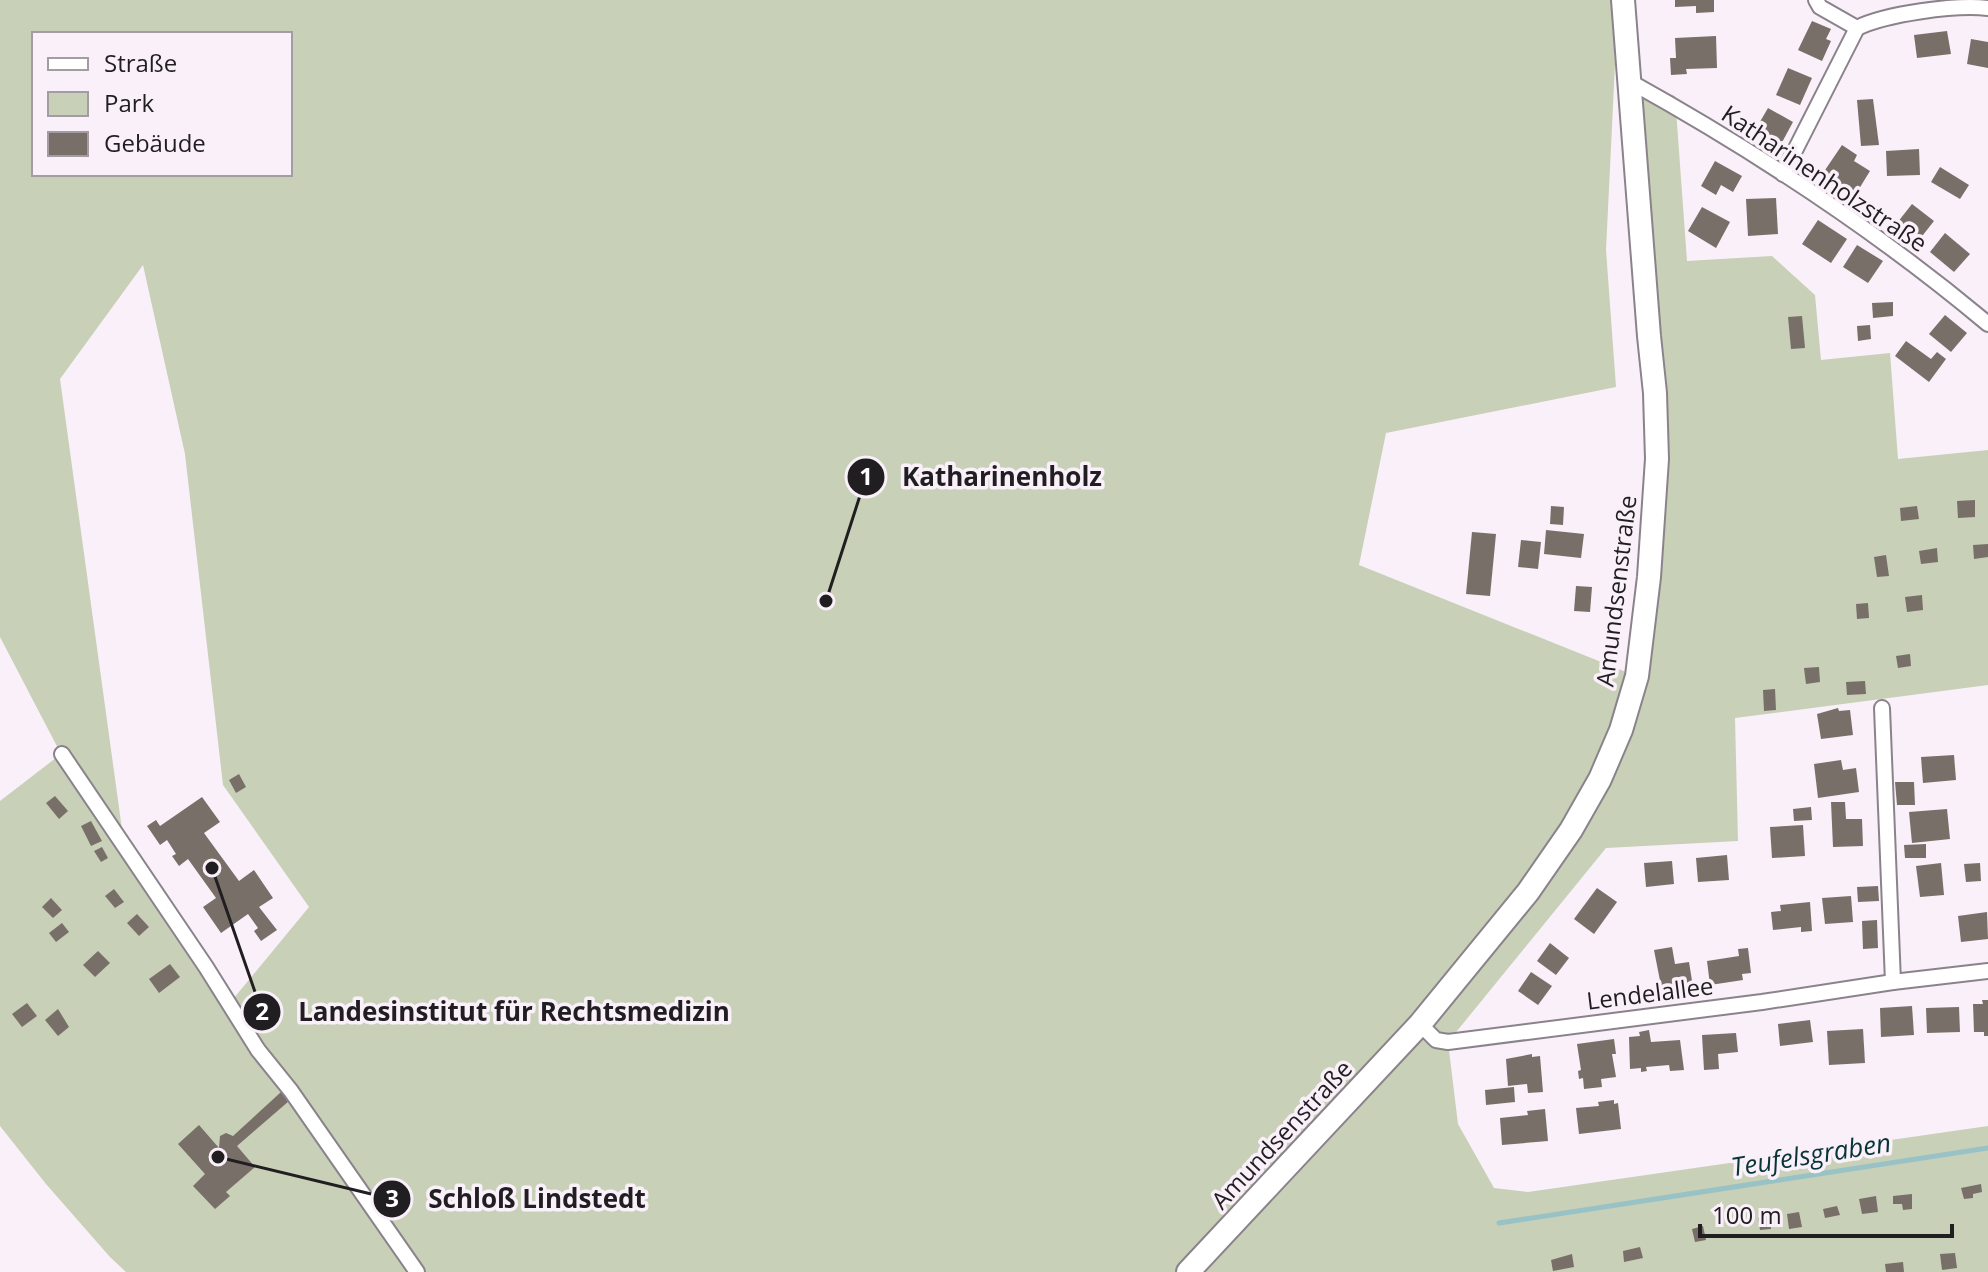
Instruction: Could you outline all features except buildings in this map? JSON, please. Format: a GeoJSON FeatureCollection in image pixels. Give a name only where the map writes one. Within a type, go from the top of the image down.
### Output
{"type":"FeatureCollection","features":[{"type":"Feature","properties":{"kind":"street","name":"Amundsenstraße"},"geometry":{"type":"LineString","coordinates":[[1188,1272],[1420,1024],[1528,892],[1571,830],[1600,779],[1616,742],[1637,676],[1649,577],[1657,459],[1655,393],[1623,0]]}},
{"type":"Feature","properties":{"kind":"street"},"geometry":{"type":"LineString","coordinates":[[1816,0],[1820,7],[1857,28]]}},
{"type":"Feature","properties":{"kind":"street"},"geometry":{"type":"LineString","coordinates":[[1783,174],[1857,28],[1873,20],[1945,5],[1988,8]]}},
{"type":"Feature","properties":{"kind":"street","name":"Katharinenholzstraße"},"geometry":{"type":"LineString","coordinates":[[1629,81],[1783,174],[1874,234],[1988,324]]}},
{"type":"Feature","properties":{"kind":"street"},"geometry":{"type":"LineString","coordinates":[[1882,708],[1893,982]]}},
{"type":"Feature","properties":{"kind":"street"},"geometry":{"type":"LineString","coordinates":[[62,754],[181,929],[258,1050],[291,1091],[417,1272]]}},
{"type":"Feature","properties":{"kind":"street","name":"Lendelallee"},"geometry":{"type":"LineString","coordinates":[[1420,1024],[1436,1040],[1448,1042],[1988,971]]}},
{"type":"Feature","properties":{"kind":"green space"},"geometry":{"type":"Polygon","coordinates":[[[0,0],[1612,0],[1615,64],[1606,250],[1616,387],[1386,433],[1359,565],[1636,676],[1657,459],[1629,81],[1675,96],[1687,261],[1772,256],[1815,295],[1821,360],[1890,353],[1898,459],[1988,450],[1988,685],[1735,718],[1738,841],[1606,848],[1448,1042],[1458,1124],[1494,1188],[1528,1192],[1988,1126],[1988,1272],[126,1272],[46,1184],[0,1126],[0,801],[61,754],[0,637],[0,0]],[[143,265],[60,379],[124,844],[229,1004],[309,907],[223,785],[185,454],[143,265]]]}},
{"type":"Feature","properties":{"kind":"waterway","name":"Teufelsgraben"},"geometry":{"type":"LineString","coordinates":[[1499,1223],[1988,1148]]}},
{"type":"Feature","properties":{"kind":"place","name":"Katharinenholz"},"geometry":{"type":"Point","coordinates":[826,601]}},
{"type":"Feature","properties":{"kind":"place","name":"Landesinstitut für Rechtsmedizin"},"geometry":{"type":"Point","coordinates":[212,868]}},
{"type":"Feature","properties":{"kind":"place","name":"Schloß Lindstedt"},"geometry":{"type":"Point","coordinates":[218,1157]}}]}
